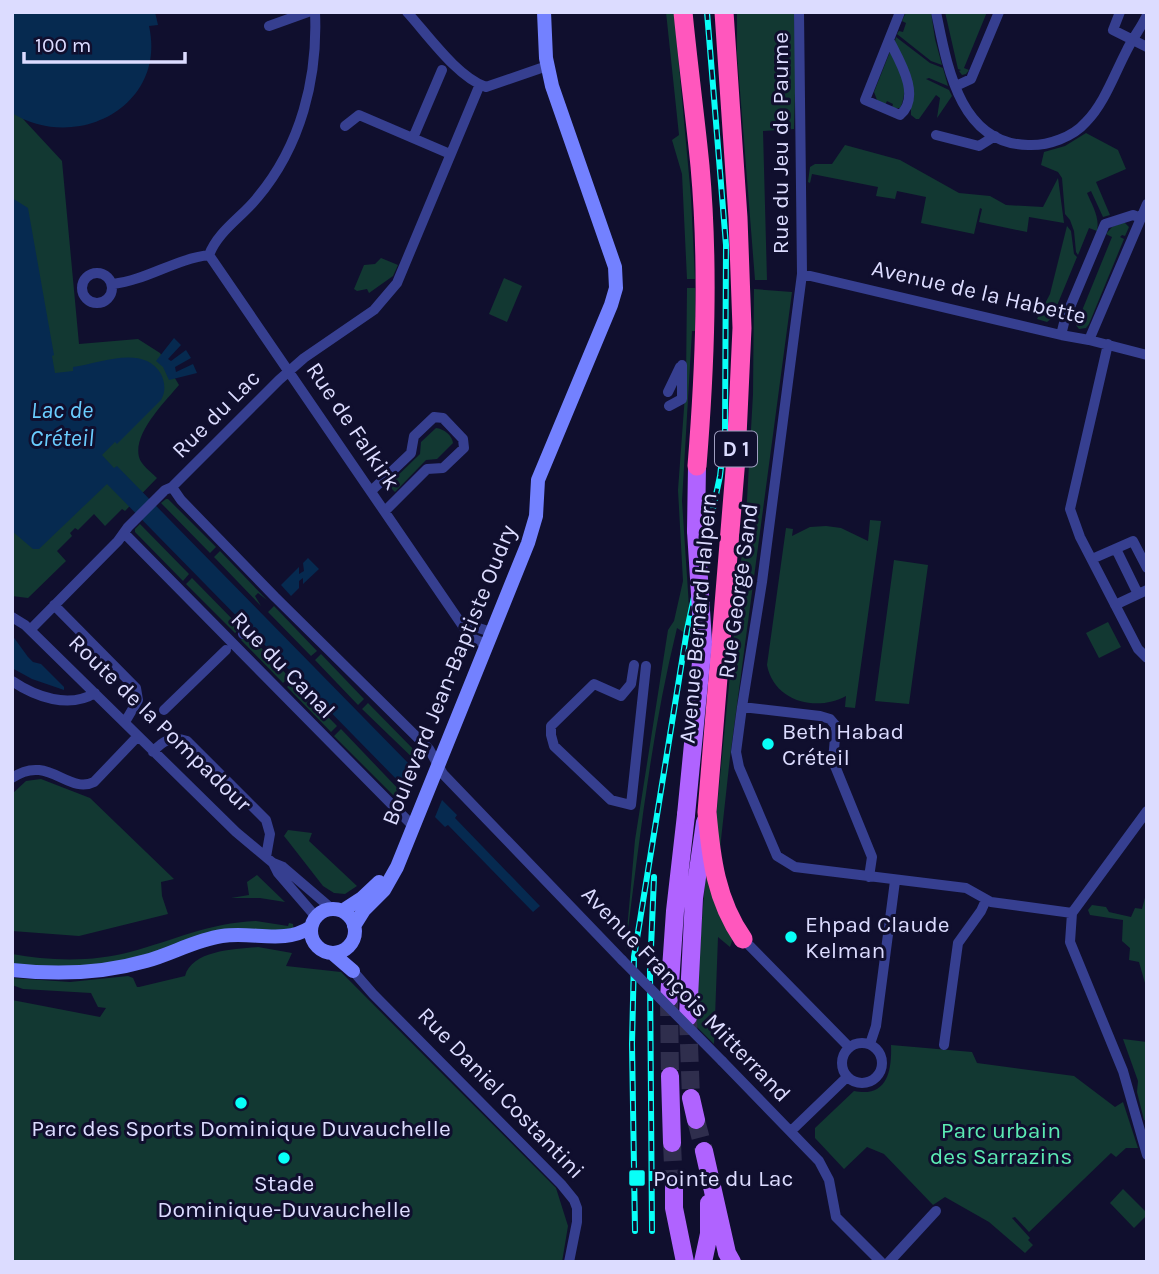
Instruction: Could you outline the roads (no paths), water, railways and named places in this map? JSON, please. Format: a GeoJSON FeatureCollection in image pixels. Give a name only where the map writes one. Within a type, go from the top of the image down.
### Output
{"type":"FeatureCollection","features":[{"type":"Feature","properties":{"kind":"highway","name":"Avenue Bernard Halpern"},"geometry":{"type":"LineString","coordinates":[[683,12],[700,167],[704,234],[705,326],[697,466]]}},
{"type":"Feature","properties":{"kind":"highway","name":"Avenue Bernard Halpern"},"geometry":{"type":"LineString","coordinates":[[707,812],[736,446],[742,328],[738,218],[724,12]]}},
{"type":"Feature","properties":{"kind":"highway"},"geometry":{"type":"LineString","coordinates":[[707,812],[711,856],[721,899],[729,919],[743,939]]}},
{"type":"Feature","properties":{"kind":"main road","name":"Avenue Bernard Halpern"},"geometry":{"type":"LineString","coordinates":[[669,998],[675,911],[703,642],[696,531],[697,466]]}},
{"type":"Feature","properties":{"kind":"main road","name":"Avenue Bernard Halpern"},"geometry":{"type":"LineString","coordinates":[[688,1017],[694,898],[707,812]]}},
{"type":"Feature","properties":{"kind":"main road"},"geometry":{"type":"LineString","coordinates":[[670,1076],[672,1143]]}},
{"type":"Feature","properties":{"kind":"main road"},"geometry":{"type":"LineString","coordinates":[[691,1098],[696,1119]]}},
{"type":"Feature","properties":{"kind":"main road"},"geometry":{"type":"LineString","coordinates":[[704,1151],[727,1253],[732,1262]]}},
{"type":"Feature","properties":{"kind":"main road"},"geometry":{"type":"LineString","coordinates":[[703,1262],[709,1234],[708,1171]]}},
{"type":"Feature","properties":{"kind":"main road"},"geometry":{"type":"LineString","coordinates":[[674,1188],[674,1208],[685,1262]]}},
{"type":"Feature","properties":{"kind":"street"},"geometry":{"type":"LineString","coordinates":[[269,26],[308,12]]}},
{"type":"Feature","properties":{"kind":"street"},"geometry":{"type":"LineString","coordinates":[[113,284],[150,275],[189,257],[209,255],[221,234],[259,196],[288,152],[302,118],[312,80],[316,46],[315,12]]}},
{"type":"Feature","properties":{"kind":"street"},"geometry":{"type":"LineString","coordinates":[[407,12],[465,76],[480,85],[486,87],[547,66]]}},
{"type":"Feature","properties":{"kind":"street","name":"Boulevard Jean-Baptiste Oudry"},"geometry":{"type":"LineString","coordinates":[[354,926],[393,875],[531,534],[536,516],[538,480],[616,288],[615,267],[552,86],[547,66],[544,12]]}},
{"type":"Feature","properties":{"kind":"street","name":"Rue du Jeu de Paume"},"geometry":{"type":"LineString","coordinates":[[799,12],[802,274]]}},
{"type":"Feature","properties":{"kind":"street"},"geometry":{"type":"LineString","coordinates":[[889,40],[904,70],[910,96],[907,109],[900,115],[865,100],[900,12]]}},
{"type":"Feature","properties":{"kind":"street"},"geometry":{"type":"LineString","coordinates":[[936,12],[947,63],[960,101],[971,118],[995,136],[1013,144],[1037,146],[1066,136],[1081,127],[1098,106],[1147,15]]}},
{"type":"Feature","properties":{"kind":"street"},"geometry":{"type":"LineString","coordinates":[[956,86],[971,79],[999,12]]}},
{"type":"Feature","properties":{"kind":"street"},"geometry":{"type":"LineString","coordinates":[[1120,12],[1113,30],[1147,47]]}},
{"type":"Feature","properties":{"kind":"street"},"geometry":{"type":"LineString","coordinates":[[413,138],[442,70]]}},
{"type":"Feature","properties":{"kind":"street","name":"Rue du Lac"},"geometry":{"type":"LineString","coordinates":[[30,630],[165,490],[172,487],[290,370],[374,310],[397,283],[478,89]]}},
{"type":"Feature","properties":{"kind":"street"},"geometry":{"type":"LineString","coordinates":[[345,126],[359,115],[450,154]]}},
{"type":"Feature","properties":{"kind":"street"},"geometry":{"type":"LineString","coordinates":[[936,135],[979,146],[995,136]]}},
{"type":"Feature","properties":{"kind":"street"},"geometry":{"type":"LineString","coordinates":[[1089,340],[1147,204]]}},
{"type":"Feature","properties":{"kind":"street"},"geometry":{"type":"LineString","coordinates":[[1061,335],[1065,319],[1104,226],[1133,215],[1141,218]]}},
{"type":"Feature","properties":{"kind":"street","name":"Rue de Falkirk"},"geometry":{"type":"LineString","coordinates":[[209,255],[460,622],[489,638]]}},
{"type":"Feature","properties":{"kind":"street","name":"Avenue de la Habette"},"geometry":{"type":"LineString","coordinates":[[802,274],[1147,355]]}},
{"type":"Feature","properties":{"kind":"street","name":"Rue George Sand"},"geometry":{"type":"LineString","coordinates":[[802,274],[736,752],[739,767],[777,856],[795,867],[966,888],[986,900],[1072,913]]}},
{"type":"Feature","properties":{"kind":"street"},"geometry":{"type":"LineString","coordinates":[[1108,344],[1070,509],[1080,537],[1147,667]]}},
{"type":"Feature","properties":{"kind":"street"},"geometry":{"type":"LineString","coordinates":[[668,392],[682,365],[682,399],[669,405]]}},
{"type":"Feature","properties":{"kind":"street"},"geometry":{"type":"LineString","coordinates":[[372,491],[411,453],[415,436],[434,417],[443,418],[463,439],[464,448],[443,468],[427,470],[385,511]]}},
{"type":"Feature","properties":{"kind":"street","name":"Rue du Canal"},"geometry":{"type":"LineString","coordinates":[[172,487],[181,500],[275,597],[429,749],[437,767]]}},
{"type":"Feature","properties":{"kind":"street","name":"Rue du Canal"},"geometry":{"type":"LineString","coordinates":[[124,533],[413,826]]}},
{"type":"Feature","properties":{"kind":"street"},"geometry":{"type":"LineString","coordinates":[[1092,559],[1133,541],[1147,568]]}},
{"type":"Feature","properties":{"kind":"street"},"geometry":{"type":"LineString","coordinates":[[1115,605],[1143,592],[1116,549]]}},
{"type":"Feature","properties":{"kind":"street"},"geometry":{"type":"LineString","coordinates":[[54,605],[136,688],[138,700],[125,722]]}},
{"type":"Feature","properties":{"kind":"street","name":"Route de la Pompadour"},"geometry":{"type":"LineString","coordinates":[[12,617],[30,630],[236,832],[337,910]]}},
{"type":"Feature","properties":{"kind":"street"},"geometry":{"type":"LineString","coordinates":[[1138,649],[1147,658]]}},
{"type":"Feature","properties":{"kind":"street"},"geometry":{"type":"LineString","coordinates":[[164,710],[226,650]]}},
{"type":"Feature","properties":{"kind":"street"},"geometry":{"type":"LineString","coordinates":[[640,665],[631,804],[611,800],[554,746],[551,726],[594,684],[621,696],[631,684],[640,665]]}},
{"type":"Feature","properties":{"kind":"street"},"geometry":{"type":"LineString","coordinates":[[12,681],[26,690],[58,700],[85,700],[95,693]]}},
{"type":"Feature","properties":{"kind":"street"},"geometry":{"type":"LineString","coordinates":[[742,707],[820,716],[830,719],[836,726],[833,761],[872,857],[869,877]]}},
{"type":"Feature","properties":{"kind":"street"},"geometry":{"type":"LineString","coordinates":[[12,778],[24,771],[44,770],[86,786],[94,782],[138,736]]}},
{"type":"Feature","properties":{"kind":"street"},"geometry":{"type":"LineString","coordinates":[[153,752],[168,739],[176,737],[187,741],[266,820],[270,834],[270,860]]}},
{"type":"Feature","properties":{"kind":"street","name":"Avenue François Mitterrand"},"geometry":{"type":"LineString","coordinates":[[437,767],[825,1168],[836,1217],[881,1262]]}},
{"type":"Feature","properties":{"kind":"street"},"geometry":{"type":"LineString","coordinates":[[1147,811],[1072,913],[1070,942],[1123,1071],[1147,1155]]}},
{"type":"Feature","properties":{"kind":"street","name":"Route de la Pompadour"},"geometry":{"type":"LineString","coordinates":[[270,860],[278,873],[308,905],[314,922]]}},
{"type":"Feature","properties":{"kind":"street"},"geometry":{"type":"LineString","coordinates":[[12,970],[48,974],[85,973],[146,961],[224,935],[296,936],[314,922],[321,912],[337,910],[362,898],[378,883],[393,875]]}},
{"type":"Feature","properties":{"kind":"street"},"geometry":{"type":"LineString","coordinates":[[870,1044],[876,1026],[895,881]]}},
{"type":"Feature","properties":{"kind":"street"},"geometry":{"type":"LineString","coordinates":[[944,1045],[958,943],[986,900]]}},
{"type":"Feature","properties":{"kind":"street"},"geometry":{"type":"LineString","coordinates":[[314,922],[312,937],[316,945],[326,952],[339,951],[354,938],[354,926],[348,915],[337,910]]}},
{"type":"Feature","properties":{"kind":"street"},"geometry":{"type":"LineString","coordinates":[[274,937],[297,945],[316,945]]}},
{"type":"Feature","properties":{"kind":"street"},"geometry":{"type":"LineString","coordinates":[[743,939],[849,1047]]}},
{"type":"Feature","properties":{"kind":"street","name":"Rue Daniel Costantini"},"geometry":{"type":"LineString","coordinates":[[339,951],[373,994],[574,1200],[578,1222],[569,1262]]}},
{"type":"Feature","properties":{"kind":"street"},"geometry":{"type":"LineString","coordinates":[[863,1042],[870,1044],[880,1052],[883,1065],[877,1077],[866,1083],[853,1081],[847,1077],[842,1058],[849,1047],[863,1042]]}},
{"type":"Feature","properties":{"kind":"street"},"geometry":{"type":"LineString","coordinates":[[791,1131],[847,1077]]}},
{"type":"Feature","properties":{"kind":"street"},"geometry":{"type":"LineString","coordinates":[[889,1262],[936,1211]]}},
{"type":"Feature","properties":{"kind":"water"},"geometry":{"type":"Polygon","coordinates":[[[12,12],[155,12],[158,25],[149,26],[151,54],[144,79],[131,99],[112,114],[89,124],[63,128],[37,124],[12,113],[12,12]]]}},
{"type":"Feature","properties":{"kind":"water","name":"Lac de Créteil"},"geometry":{"type":"Polygon","coordinates":[[[12,198],[28,208],[55,373],[73,371],[73,367],[108,360],[133,358],[153,365],[161,374],[164,390],[161,400],[117,444],[115,442],[102,455],[114,468],[117,466],[412,767],[404,787],[107,484],[39,549],[33,549],[12,531],[12,198]]]}},
{"type":"Feature","properties":{"kind":"water"},"geometry":{"type":"Polygon","coordinates":[[[174,338],[181,345],[168,359],[171,361],[186,350],[191,358],[175,367],[176,372],[193,364],[197,373],[169,380],[163,367],[156,361],[174,338]]]}},
{"type":"Feature","properties":{"kind":"water"},"geometry":{"type":"Polygon","coordinates":[[[308,558],[319,569],[303,584],[303,578],[299,581],[299,588],[291,596],[281,585],[299,567],[299,574],[304,571],[303,563],[308,558]]]}},
{"type":"Feature","properties":{"kind":"water"},"geometry":{"type":"Polygon","coordinates":[[[12,635],[28,657],[41,664],[64,690],[32,679],[12,668],[12,635]]]}},
{"type":"Feature","properties":{"kind":"water"},"geometry":{"type":"Polygon","coordinates":[[[442,800],[457,815],[455,818],[540,906],[533,912],[448,825],[445,827],[435,817],[442,800]]]}},
{"type":"Feature","properties":{"kind":"tunnel"},"geometry":{"type":"LineString","coordinates":[[669,998],[670,1076]]}},
{"type":"Feature","properties":{"kind":"tunnel"},"geometry":{"type":"LineString","coordinates":[[688,1017],[691,1098]]}},
{"type":"Feature","properties":{"kind":"tunnel"},"geometry":{"type":"LineString","coordinates":[[696,1120],[704,1151]]}},
{"type":"Feature","properties":{"kind":"tunnel"},"geometry":{"type":"LineString","coordinates":[[672,1143],[674,1188]]}},
{"type":"Feature","properties":{"kind":"railway"},"geometry":{"type":"LineString","coordinates":[[635,1231],[632,1044],[634,957],[687,630],[720,476],[725,433],[726,245],[707,12]]}},
{"type":"Feature","properties":{"kind":"railway"},"geometry":{"type":"LineString","coordinates":[[652,1231],[650,971],[654,877]]}},
{"type":"Feature","properties":{"kind":"place","name":"Beth Habad Créteil"},"geometry":{"type":"Point","coordinates":[768,744]}},
{"type":"Feature","properties":{"kind":"place","name":"Ehpad Claude Kelman"},"geometry":{"type":"Point","coordinates":[791,937]}},
{"type":"Feature","properties":{"kind":"place","name":"Parc des Sports Dominique Duvauchelle"},"geometry":{"type":"Point","coordinates":[241,1103]}},
{"type":"Feature","properties":{"kind":"place","name":"Stade Dominique-Duvauchelle"},"geometry":{"type":"Point","coordinates":[284,1158]}},
{"type":"Feature","properties":{"kind":"place","name":"Pointe du Lac"},"geometry":{"type":"Point","coordinates":[637,1178]}},
{"type":"Feature","properties":{"kind":"park label","name":"Parc urbain des Sarrazins"},"geometry":{"type":"Point","coordinates":[1001,1143]}}]}
